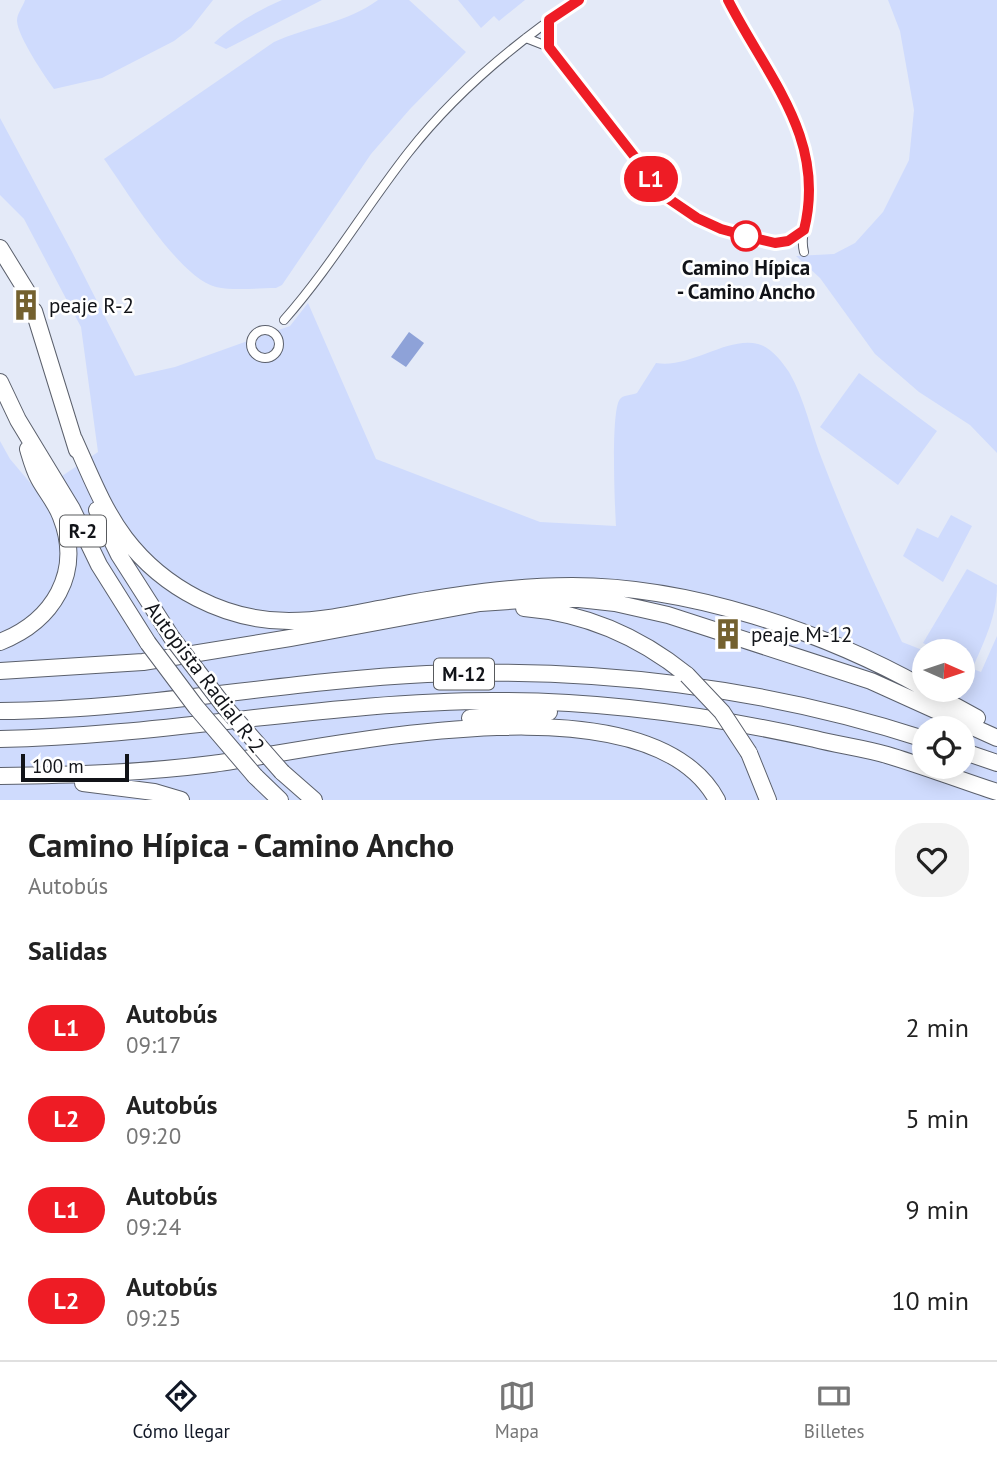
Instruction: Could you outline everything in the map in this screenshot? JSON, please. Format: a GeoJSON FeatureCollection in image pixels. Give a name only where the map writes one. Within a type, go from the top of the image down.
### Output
{"type":"FeatureCollection","features":[{"type":"Feature","properties":{"kind":"highway"},"geometry":{"type":"LineString","coordinates":[[0,248],[29,295]]}},
{"type":"Feature","properties":{"kind":"highway","name":"Autopista Radial R-2"},"geometry":{"type":"LineString","coordinates":[[34,311],[74,439],[87,491],[119,555],[172,638],[224,706],[282,772],[314,800]]}},
{"type":"Feature","properties":{"kind":"highway","name":"Autopista Radial R-2"},"geometry":{"type":"LineString","coordinates":[[0,382],[18,420],[72,509],[99,565],[148,643],[196,707],[255,776],[280,800]]}},
{"type":"Feature","properties":{"kind":"highway"},"geometry":{"type":"LineString","coordinates":[[0,642],[42,617],[57,597],[68,566],[68,541],[61,516],[37,477],[18,420]]}},
{"type":"Feature","properties":{"kind":"highway"},"geometry":{"type":"LineString","coordinates":[[74,439],[120,530],[157,572],[207,604],[249,618],[288,621],[331,618],[536,586],[612,587],[707,604],[803,632],[912,682]]}},
{"type":"Feature","properties":{"kind":"highway"},"geometry":{"type":"LineString","coordinates":[[0,671],[144,662],[480,603],[579,599],[668,615],[871,681],[997,738]]}},
{"type":"Feature","properties":{"kind":"highway"},"geometry":{"type":"LineString","coordinates":[[415,616],[497,608],[552,611],[599,624],[631,637],[663,656],[687,675],[722,712],[749,753],[768,800]]}},
{"type":"Feature","properties":{"kind":"highway","name":"M-12"},"geometry":{"type":"LineString","coordinates":[[0,711],[124,705],[285,686],[426,674],[602,677],[709,688],[774,700],[823,710],[912,736]]}},
{"type":"Feature","properties":{"kind":"highway","name":"M-12"},"geometry":{"type":"LineString","coordinates":[[0,739],[131,732],[376,706],[498,701],[619,707],[759,726],[885,755],[997,792]]}},
{"type":"Feature","properties":{"kind":"highway"},"geometry":{"type":"LineString","coordinates":[[948,702],[997,730]]}},
{"type":"Feature","properties":{"kind":"highway"},"geometry":{"type":"LineString","coordinates":[[294,751],[464,719],[520,713],[619,712],[712,719]]}},
{"type":"Feature","properties":{"kind":"highway"},"geometry":{"type":"LineString","coordinates":[[0,778],[209,764],[455,729],[514,727],[592,732],[632,739],[673,755],[694,770],[705,780],[717,800]]}},
{"type":"Feature","properties":{"kind":"highway"},"geometry":{"type":"LineString","coordinates":[[975,755],[997,763]]}},
{"type":"Feature","properties":{"kind":"highway"},"geometry":{"type":"LineString","coordinates":[[0,778],[102,784],[154,792],[181,800]]}},
{"type":"Feature","properties":{"kind":"street"},"geometry":{"type":"LineString","coordinates":[[284,320],[275,353],[269,357],[257,355],[251,346],[252,338],[260,331],[268,330],[284,320],[315,283],[409,152],[457,100],[526,37],[579,0]]}},
{"type":"Feature","properties":{"kind":"street"},"geometry":{"type":"LineString","coordinates":[[728,0],[800,132],[807,157],[811,181],[804,251],[788,241]]}},
{"type":"Feature","properties":{"kind":"street"},"geometry":{"type":"LineString","coordinates":[[549,20],[549,47]]}},
{"type":"Feature","properties":{"kind":"street"},"geometry":{"type":"LineString","coordinates":[[526,37],[549,47],[666,197],[697,218],[721,229],[775,243],[788,241],[804,230]]}},
{"type":"Feature","properties":{"kind":"street"},"geometry":{"type":"LineString","coordinates":[[268,330],[278,338]]}},
{"type":"Feature","properties":{"kind":"shaded area"},"geometry":{"type":"Polygon","coordinates":[[[25,0],[213,0],[191,28],[174,41],[102,78],[54,89],[32,56],[18,28],[17,18],[25,0]]]}},
{"type":"Feature","properties":{"kind":"shaded area"},"geometry":{"type":"Polygon","coordinates":[[[282,0],[322,0],[226,49],[214,43],[246,18],[282,0]]]}},
{"type":"Feature","properties":{"kind":"shaded area"},"geometry":{"type":"Polygon","coordinates":[[[378,0],[409,0],[466,52],[410,109],[371,154],[282,285],[276,288],[230,289],[216,287],[201,280],[170,251],[104,159],[274,42],[354,14],[378,0]]]}},
{"type":"Feature","properties":{"kind":"shaded area"},"geometry":{"type":"Polygon","coordinates":[[[458,0],[525,0],[499,21],[494,16],[481,28],[458,0]]]}},
{"type":"Feature","properties":{"kind":"shaded area"},"geometry":{"type":"Polygon","coordinates":[[[888,0],[997,0],[997,453],[970,425],[919,392],[875,354],[820,278],[796,256],[834,254],[855,243],[883,212],[909,160],[914,110],[900,31],[888,0]]]}},
{"type":"Feature","properties":{"kind":"shaded area"},"geometry":{"type":"Polygon","coordinates":[[[0,118],[135,376],[175,367],[290,326],[308,303],[376,459],[540,522],[616,526],[614,458],[618,405],[622,397],[637,393],[656,363],[669,364],[695,358],[734,344],[758,344],[767,348],[776,355],[795,382],[841,508],[902,642],[912,646],[912,702],[975,702],[975,670],[981,672],[997,636],[997,800],[0,800],[0,441],[10,459],[38,492],[98,452],[81,327],[24,219],[0,195],[0,118]]]}},
{"type":"Feature","properties":{"kind":"shaded area"},"geometry":{"type":"Polygon","coordinates":[[[859,373],[937,431],[898,485],[820,427],[859,373]]]}},
{"type":"Feature","properties":{"kind":"shaded area"},"geometry":{"type":"Polygon","coordinates":[[[951,515],[972,526],[943,582],[903,556],[917,528],[938,538],[951,515]]]}},
{"type":"Feature","properties":{"kind":"shaded area"},"geometry":{"type":"Polygon","coordinates":[[[967,569],[997,585],[993,617],[975,662],[975,639],[925,639],[967,569]]]}},
{"type":"Feature","properties":{"kind":"water"},"geometry":{"type":"Polygon","coordinates":[[[409,332],[424,343],[406,367],[391,357],[409,332]]]}},
{"type":"Feature","properties":{"kind":"bus line","name":"L1"},"geometry":{"type":"LineString","coordinates":[[579,0],[549,20],[549,47],[666,197],[697,218],[721,229],[775,243],[788,241],[804,230],[809,208],[811,181],[807,157],[800,132],[782,95],[728,0]]}},
{"type":"Feature","properties":{"kind":"place","name":"Camino Hípica - Camino Ancho"},"geometry":{"type":"Point","coordinates":[746,236]}},
{"type":"Feature","properties":{"kind":"place","name":"peaje R-2"},"geometry":{"type":"Point","coordinates":[26,305]}},
{"type":"Feature","properties":{"kind":"place","name":"peaje M-12"},"geometry":{"type":"Point","coordinates":[728,634]}}]}
